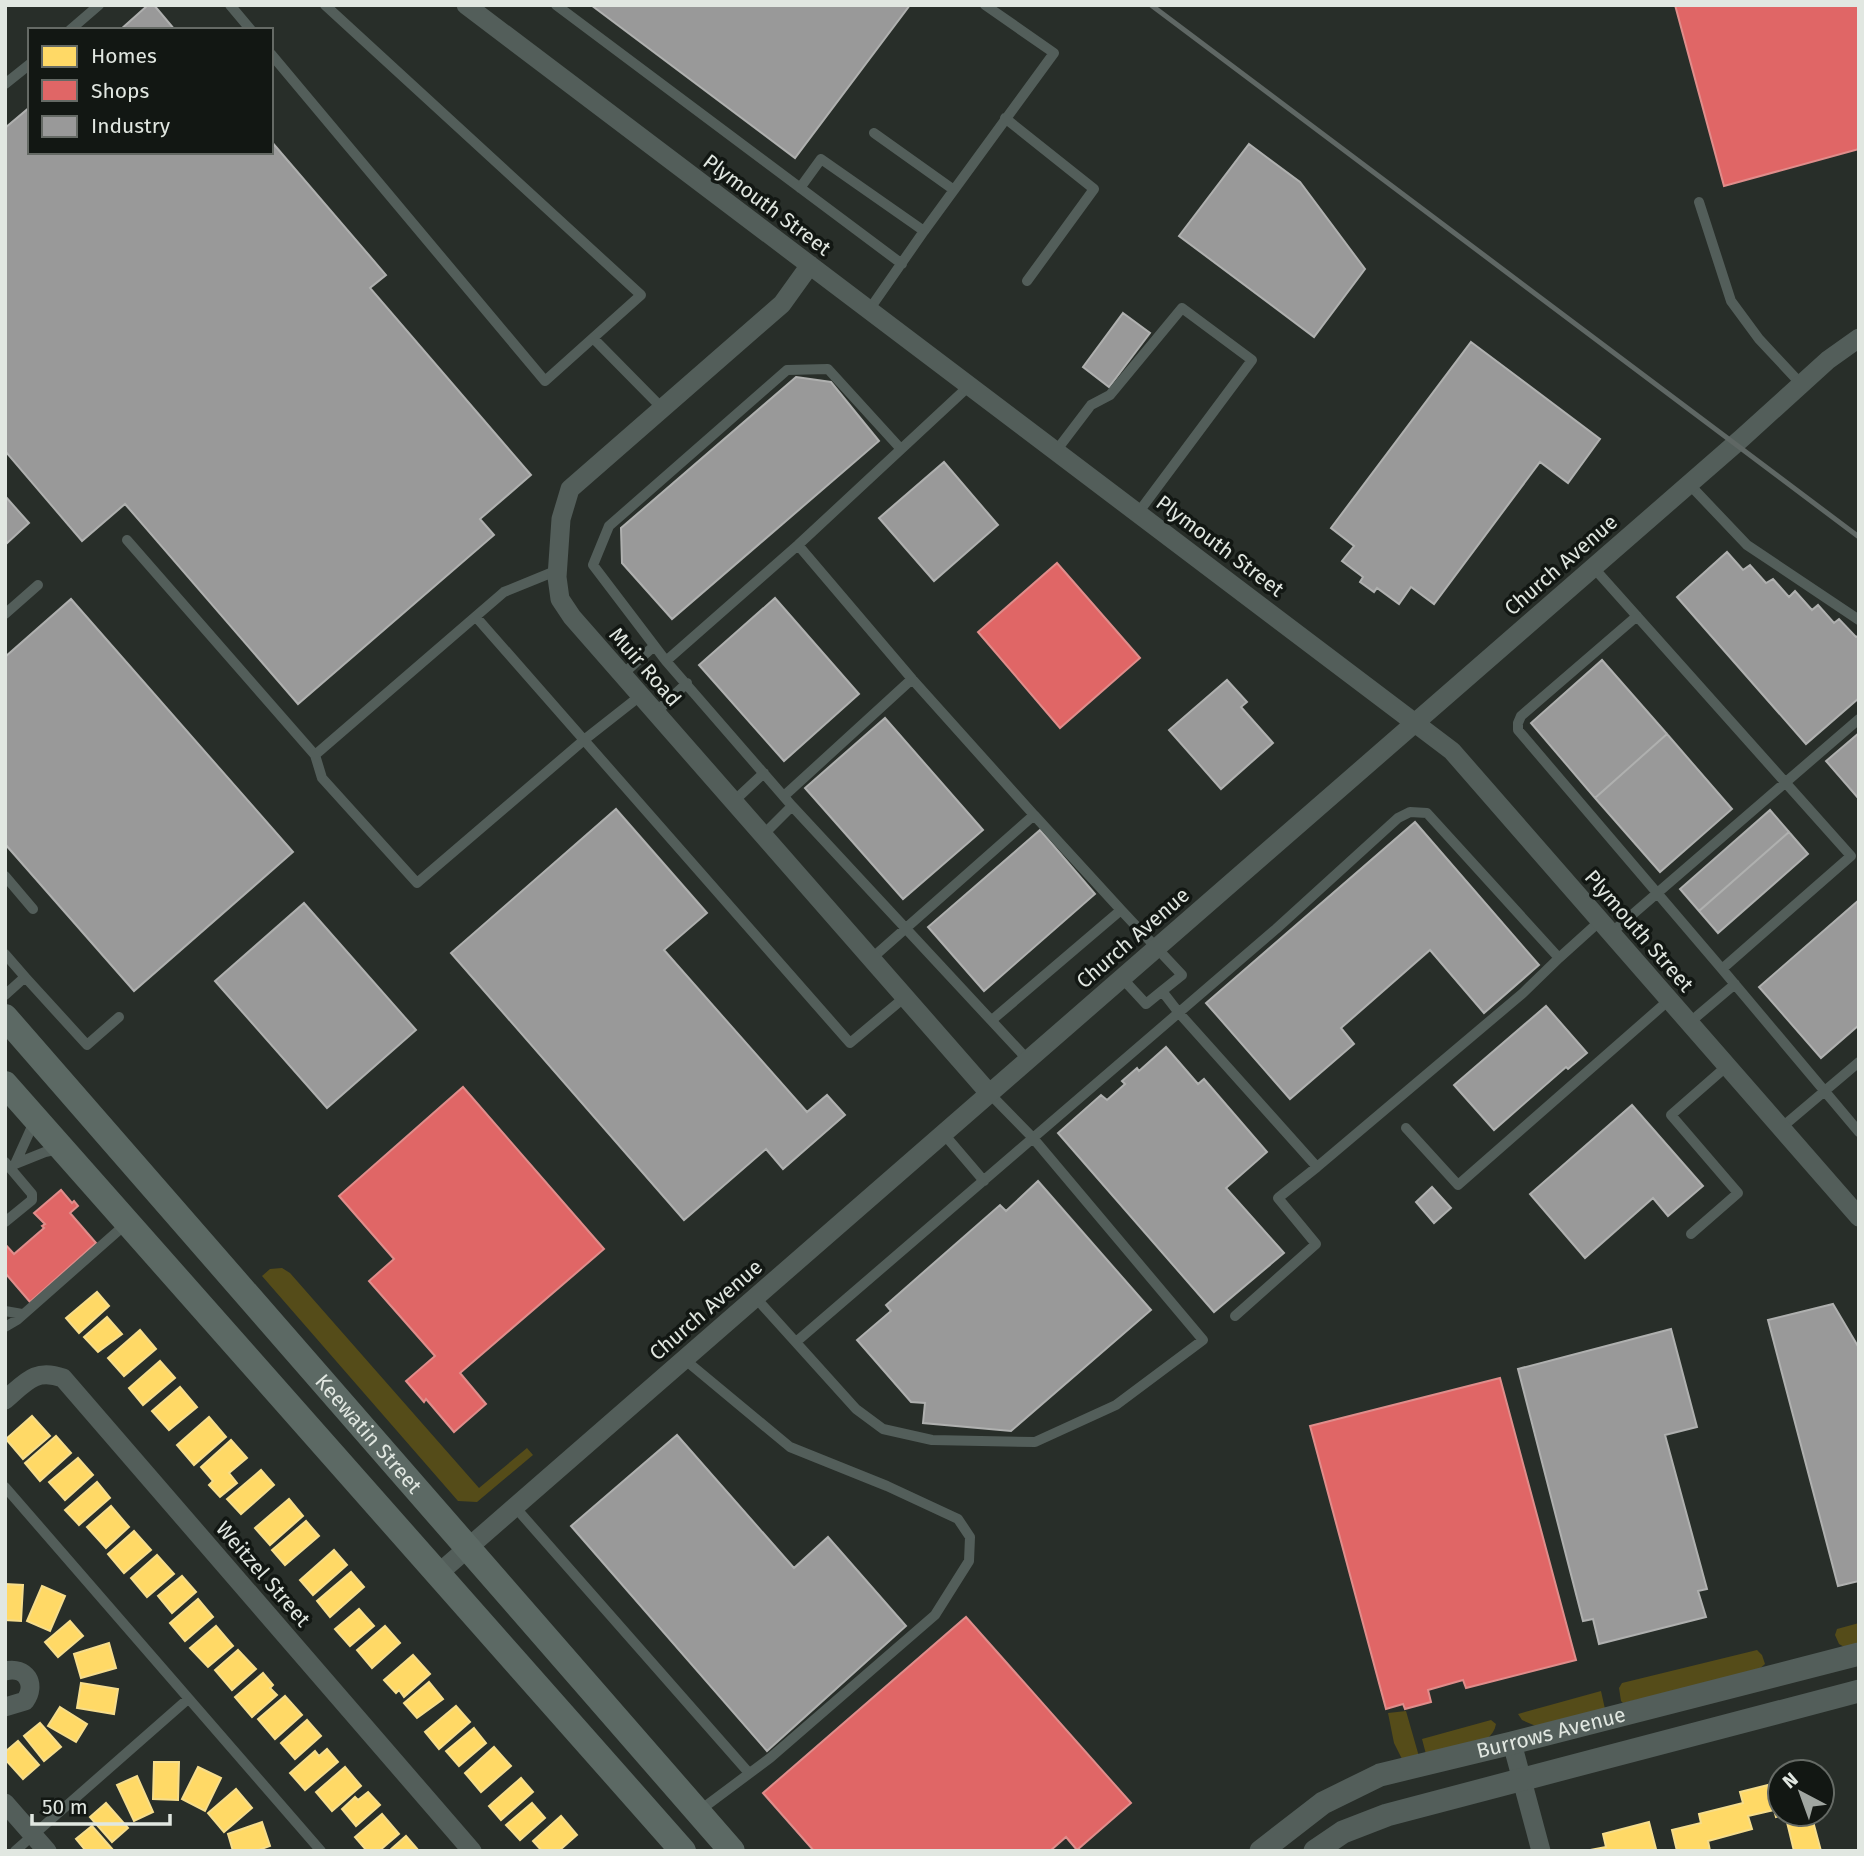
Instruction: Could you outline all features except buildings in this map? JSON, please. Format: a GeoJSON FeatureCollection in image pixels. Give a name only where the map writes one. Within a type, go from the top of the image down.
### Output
{"type":"FeatureCollection","features":[{"type":"Feature","properties":{"kind":"main road","name":"Keewatin Street"},"geometry":{"type":"LineString","coordinates":[[5,1017],[732,1851]]}},
{"type":"Feature","properties":{"kind":"main road","name":"Keewatin Street"},"geometry":{"type":"LineString","coordinates":[[5,1084],[683,1851]]}},
{"type":"Feature","properties":{"kind":"street","name":"Plymouth Street"},"geometry":{"type":"LineString","coordinates":[[466,5],[1452,751],[1859,1217]]}},
{"type":"Feature","properties":{"kind":"street","name":"Muir Road"},"geometry":{"type":"LineString","coordinates":[[810,265],[782,304],[570,489],[561,519],[558,569],[560,599],[572,617],[640,696],[989,1093]]}},
{"type":"Feature","properties":{"kind":"street","name":"Church Avenue"},"geometry":{"type":"LineString","coordinates":[[439,1573],[1828,360],[1859,338]]}},
{"type":"Feature","properties":{"kind":"street","name":"Weitzel Street"},"geometry":{"type":"LineString","coordinates":[[5,1400],[30,1379],[47,1373],[63,1378],[472,1851]]}},
{"type":"Feature","properties":{"kind":"street","name":"Burrows Avenue"},"geometry":{"type":"LineString","coordinates":[[1261,1851],[1323,1803],[1380,1775],[1859,1654]]}},
{"type":"Feature","properties":{"kind":"street"},"geometry":{"type":"LineString","coordinates":[[5,1671],[22,1672],[31,1685],[25,1701],[5,1707]]}},
{"type":"Feature","properties":{"kind":"street","name":"Burrows Avenue"},"geometry":{"type":"LineString","coordinates":[[1315,1851],[1343,1832],[1387,1815],[1859,1691]]}},
{"type":"Feature","properties":{"kind":"street"},"geometry":{"type":"LineString","coordinates":[[1512,1743],[1541,1851]]}},
{"type":"Feature","properties":{"kind":"street"},"geometry":{"type":"LineString","coordinates":[[5,1803],[47,1851]]}},
{"type":"Feature","properties":{"kind":"lane"},"geometry":{"type":"LineString","coordinates":[[72,28],[99,5]]}},
{"type":"Feature","properties":{"kind":"lane"},"geometry":{"type":"LineString","coordinates":[[230,5],[249,28]]}},
{"type":"Feature","properties":{"kind":"lane"},"geometry":{"type":"LineString","coordinates":[[273,56],[545,381],[641,295],[326,5]]}},
{"type":"Feature","properties":{"kind":"lane"},"geometry":{"type":"LineString","coordinates":[[556,5],[902,264]]}},
{"type":"Feature","properties":{"kind":"lane"},"geometry":{"type":"LineString","coordinates":[[869,310],[1054,52],[985,5]]}},
{"type":"Feature","properties":{"kind":"lane"},"geometry":{"type":"LineString","coordinates":[[5,85],[28,66]]}},
{"type":"Feature","properties":{"kind":"lane"},"geometry":{"type":"LineString","coordinates":[[1006,118],[1094,189],[1027,281]]}},
{"type":"Feature","properties":{"kind":"lane"},"geometry":{"type":"LineString","coordinates":[[874,133],[954,190]]}},
{"type":"Feature","properties":{"kind":"lane"},"geometry":{"type":"LineString","coordinates":[[800,188],[821,159],[924,231]]}},
{"type":"Feature","properties":{"kind":"lane"},"geometry":{"type":"LineString","coordinates":[[1699,202],[1731,301],[1759,339],[1801,384]]}},
{"type":"Feature","properties":{"kind":"lane"},"geometry":{"type":"LineString","coordinates":[[1056,451],[1091,405],[1110,395],[1182,308],[1252,360],[1138,513]]}},
{"type":"Feature","properties":{"kind":"lane"},"geometry":{"type":"LineString","coordinates":[[593,338],[662,408]]}},
{"type":"Feature","properties":{"kind":"lane"},"geometry":{"type":"LineString","coordinates":[[900,448],[828,369],[787,370],[610,526],[593,565],[666,661],[792,806],[1028,1060]]}},
{"type":"Feature","properties":{"kind":"lane"},"geometry":{"type":"LineString","coordinates":[[666,661],[798,545],[969,386]]}},
{"type":"Feature","properties":{"kind":"lane"},"geometry":{"type":"LineString","coordinates":[[1688,484],[1747,545],[1859,620]]}},
{"type":"Feature","properties":{"kind":"lane"},"geometry":{"type":"LineString","coordinates":[[127,540],[315,755],[322,778],[417,883],[584,740],[640,696]]}},
{"type":"Feature","properties":{"kind":"lane"},"geometry":{"type":"LineString","coordinates":[[798,545],[912,679],[1182,975],[1146,1004],[1122,978]]}},
{"type":"Feature","properties":{"kind":"lane"},"geometry":{"type":"LineString","coordinates":[[1593,567],[1786,783],[1855,853],[1722,969]]}},
{"type":"Feature","properties":{"kind":"lane"},"geometry":{"type":"LineString","coordinates":[[315,755],[504,592],[558,569]]}},
{"type":"Feature","properties":{"kind":"lane"},"geometry":{"type":"LineString","coordinates":[[5,614],[38,585]]}},
{"type":"Feature","properties":{"kind":"lane"},"geometry":{"type":"LineString","coordinates":[[1637,616],[1521,716],[1518,723],[1521,737],[1859,1132]]}},
{"type":"Feature","properties":{"kind":"lane"},"geometry":{"type":"LineString","coordinates":[[476,617],[850,1043],[905,997]]}},
{"type":"Feature","properties":{"kind":"lane"},"geometry":{"type":"LineString","coordinates":[[622,675],[654,646]]}},
{"type":"Feature","properties":{"kind":"lane"},"geometry":{"type":"LineString","coordinates":[[784,796],[912,679]]}},
{"type":"Feature","properties":{"kind":"lane"},"geometry":{"type":"LineString","coordinates":[[655,713],[687,683]]}},
{"type":"Feature","properties":{"kind":"lane"},"geometry":{"type":"LineString","coordinates":[[1235,1316],[1316,1244],[1278,1198],[1523,993],[1559,958],[1657,894],[1859,719]]}},
{"type":"Feature","properties":{"kind":"lane"},"geometry":{"type":"LineString","coordinates":[[733,802],[764,773]]}},
{"type":"Feature","properties":{"kind":"lane"},"geometry":{"type":"LineString","coordinates":[[763,835],[792,806]]}},
{"type":"Feature","properties":{"kind":"lane"},"geometry":{"type":"LineString","coordinates":[[796,1342],[1276,929],[1398,818],[1410,812],[1427,813],[1559,958]]}},
{"type":"Feature","properties":{"kind":"lane"},"geometry":{"type":"LineString","coordinates":[[872,959],[1034,815]]}},
{"type":"Feature","properties":{"kind":"lane"},"geometry":{"type":"LineString","coordinates":[[5,876],[33,909]]}},
{"type":"Feature","properties":{"kind":"lane"},"geometry":{"type":"LineString","coordinates":[[992,1020],[1121,910]]}},
{"type":"Feature","properties":{"kind":"lane"},"geometry":{"type":"LineString","coordinates":[[5,954],[87,1045],[119,1017]]}},
{"type":"Feature","properties":{"kind":"lane"},"geometry":{"type":"LineString","coordinates":[[5,995],[25,977]]}},
{"type":"Feature","properties":{"kind":"lane"},"geometry":{"type":"LineString","coordinates":[[1689,1023],[1735,984]]}},
{"type":"Feature","properties":{"kind":"lane"},"geometry":{"type":"LineString","coordinates":[[1162,991],[1178,1013],[1317,1167]]}},
{"type":"Feature","properties":{"kind":"lane"},"geometry":{"type":"LineString","coordinates":[[1406,1128],[1458,1185],[1669,1000]]}},
{"type":"Feature","properties":{"kind":"lane"},"geometry":{"type":"LineString","coordinates":[[1781,1128],[1859,1062]]}},
{"type":"Feature","properties":{"kind":"lane"},"geometry":{"type":"LineString","coordinates":[[1692,1234],[1738,1193],[1671,1115],[1727,1066]]}},
{"type":"Feature","properties":{"kind":"lane"},"geometry":{"type":"LineString","coordinates":[[755,1297],[856,1409],[883,1429],[932,1440],[1035,1442],[1116,1405],[1203,1340],[1033,1138],[989,1093]]}},
{"type":"Feature","properties":{"kind":"lane"},"geometry":{"type":"LineString","coordinates":[[10,1165],[30,1135],[36,1118]]}},
{"type":"Feature","properties":{"kind":"lane"},"geometry":{"type":"LineString","coordinates":[[943,1133],[984,1181]]}},
{"type":"Feature","properties":{"kind":"lane"},"geometry":{"type":"LineString","coordinates":[[10,1165],[63,1148]]}},
{"type":"Feature","properties":{"kind":"lane"},"geometry":{"type":"LineString","coordinates":[[5,1222],[32,1200],[32,1194],[10,1165]]}},
{"type":"Feature","properties":{"kind":"lane"},"geometry":{"type":"LineString","coordinates":[[5,1327],[128,1222]]}},
{"type":"Feature","properties":{"kind":"lane"},"geometry":{"type":"LineString","coordinates":[[5,1311],[22,1314]]}},
{"type":"Feature","properties":{"kind":"lane"},"geometry":{"type":"LineString","coordinates":[[684,1359],[790,1447],[887,1486],[958,1519],[970,1537],[969,1561],[935,1615],[749,1773],[698,1812]]}},
{"type":"Feature","properties":{"kind":"lane"},"geometry":{"type":"LineString","coordinates":[[5,1487],[321,1851]]}},
{"type":"Feature","properties":{"kind":"lane"},"geometry":{"type":"LineString","coordinates":[[514,1507],[749,1773]]}},
{"type":"Feature","properties":{"kind":"lane"},"geometry":{"type":"LineString","coordinates":[[15,1851],[188,1699]]}},
{"type":"Feature","properties":{"kind":"shaded area"},"geometry":{"type":"Polygon","coordinates":[[[282,1268],[290,1273],[479,1488],[527,1448],[533,1455],[477,1502],[458,1501],[262,1276],[270,1269],[282,1268]]]}},
{"type":"Feature","properties":{"kind":"shaded area"},"geometry":{"type":"Polygon","coordinates":[[[1859,1623],[1859,1644],[1846,1648],[1839,1644],[1835,1635],[1837,1629],[1859,1623]]]}},
{"type":"Feature","properties":{"kind":"shaded area"},"geometry":{"type":"Polygon","coordinates":[[[1757,1650],[1765,1664],[1756,1672],[1623,1703],[1621,1701],[1619,1688],[1622,1683],[1757,1650]]]}},
{"type":"Feature","properties":{"kind":"shaded area"},"geometry":{"type":"Polygon","coordinates":[[[1601,1691],[1605,1709],[1538,1727],[1522,1720],[1518,1714],[1601,1691]]]}},
{"type":"Feature","properties":{"kind":"shaded area"},"geometry":{"type":"Polygon","coordinates":[[[1406,1711],[1420,1760],[1402,1759],[1394,1743],[1388,1713],[1406,1711]]]}},
{"type":"Feature","properties":{"kind":"shaded area"},"geometry":{"type":"Polygon","coordinates":[[[1491,1720],[1496,1724],[1493,1732],[1478,1744],[1427,1758],[1422,1739],[1491,1720]]]}},
{"type":"Feature","properties":{"kind":"railway"},"geometry":{"type":"LineString","coordinates":[[1151,5],[1859,537]]}}]}
